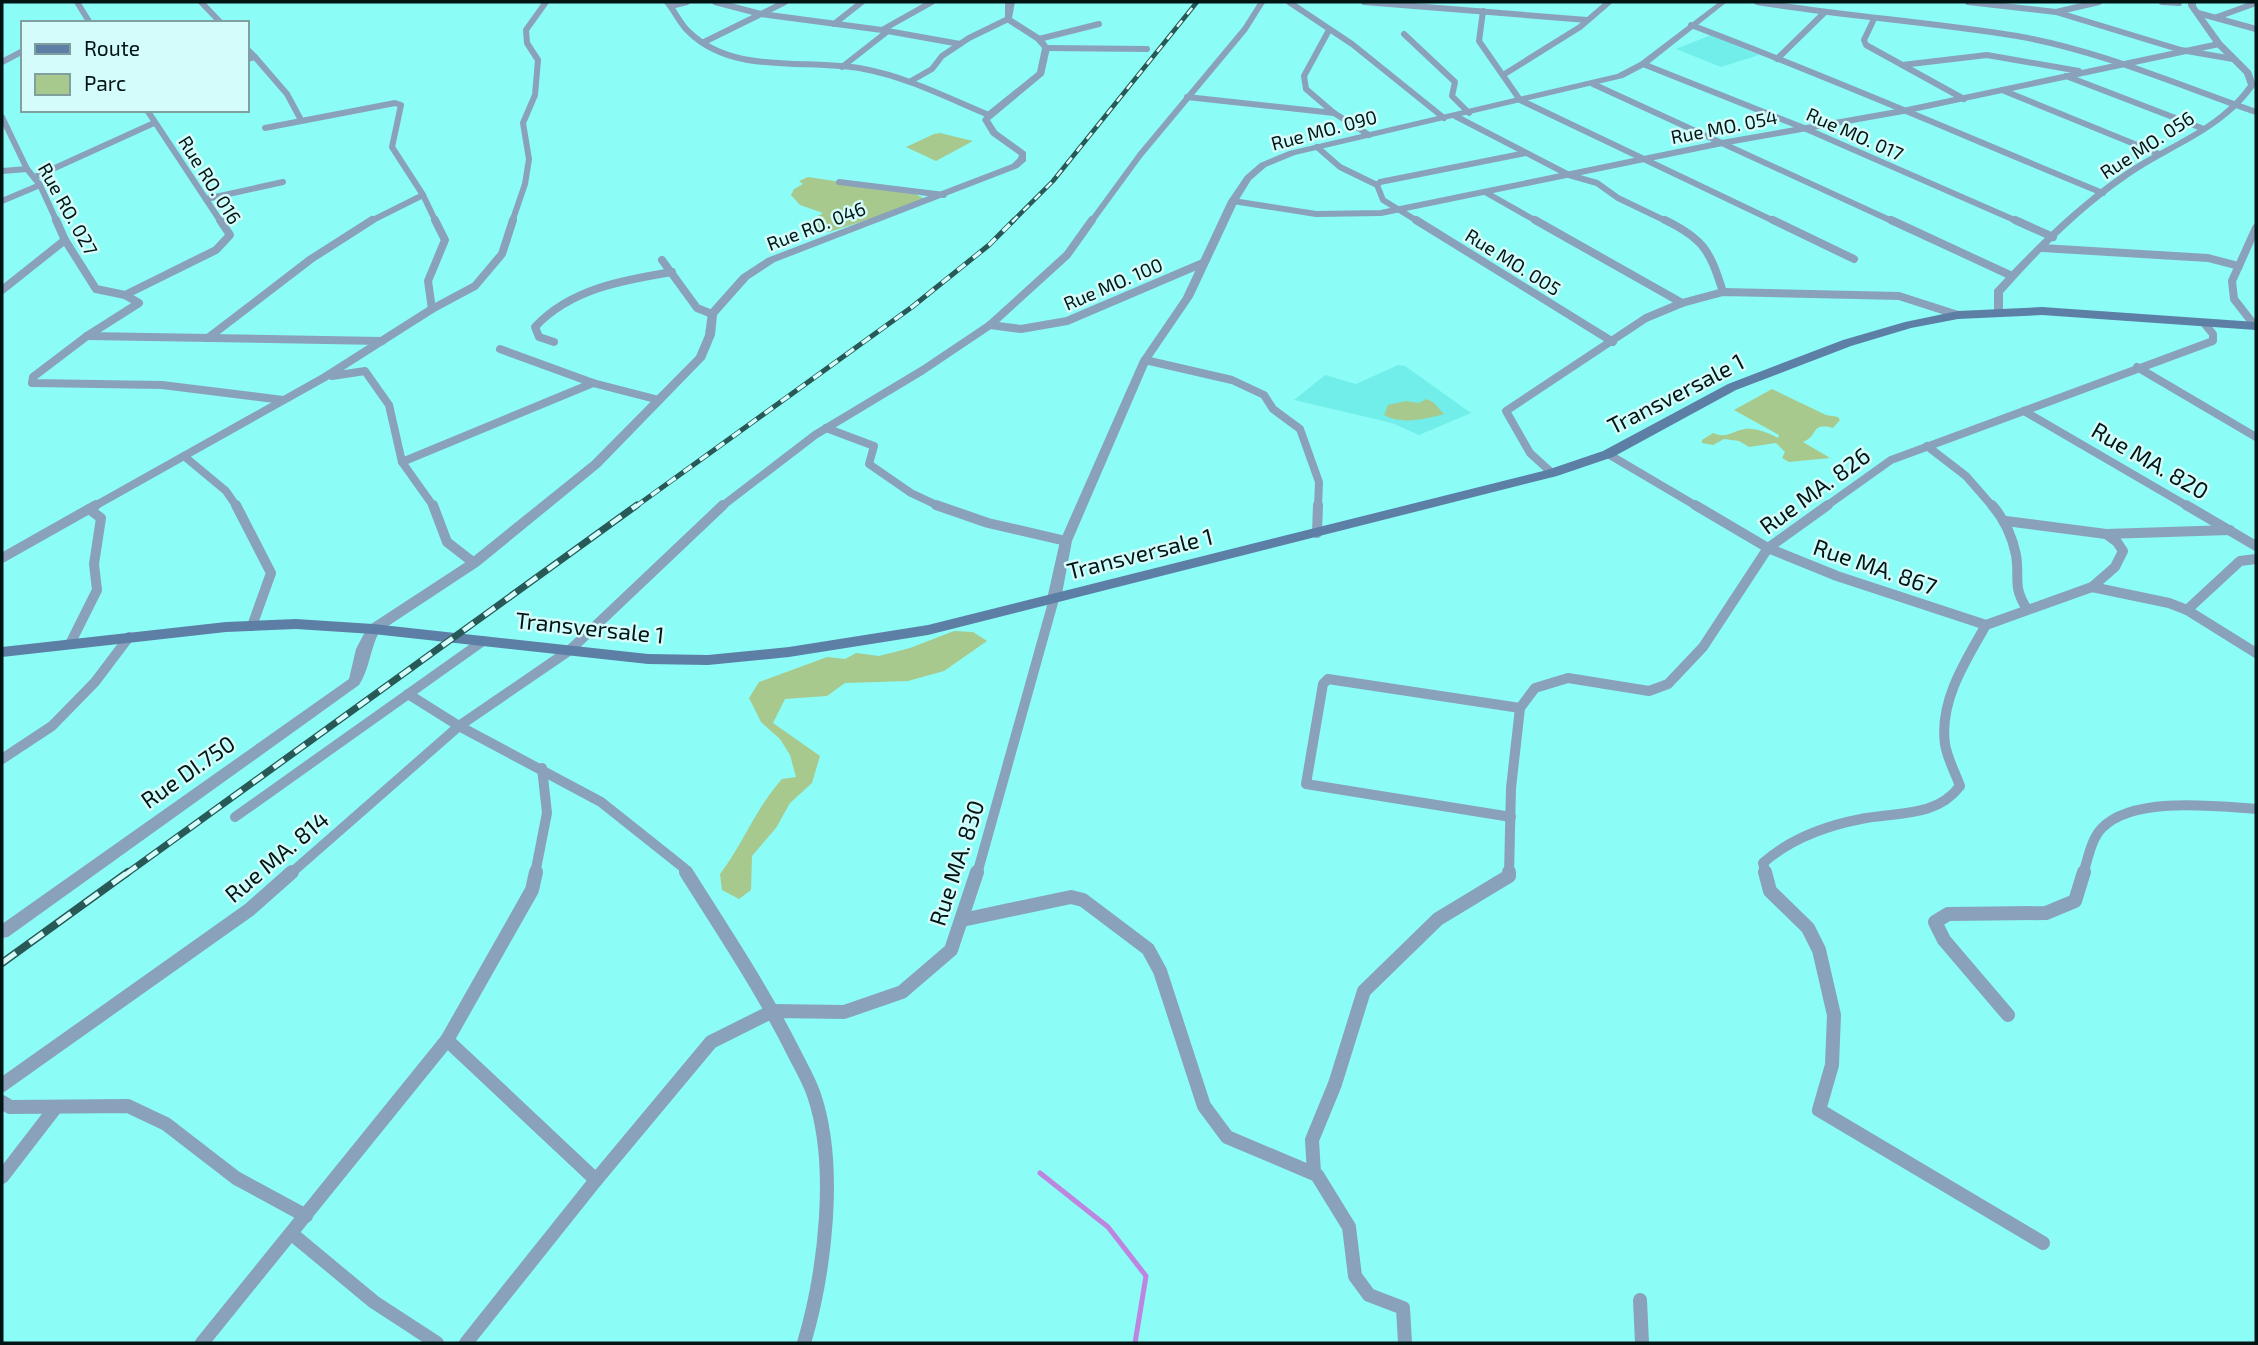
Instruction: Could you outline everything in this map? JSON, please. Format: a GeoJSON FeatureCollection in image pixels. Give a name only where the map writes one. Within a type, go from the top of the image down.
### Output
{"type":"FeatureCollection","features":[{"type":"Feature","properties":{"kind":"main road","name":"Transversale 1"},"geometry":{"type":"LineString","coordinates":[[2,652],[129,636],[296,624],[373,629],[648,659],[708,660],[789,652],[928,630],[1552,472],[1608,454],[1732,387],[1847,343],[1909,325],[1958,315],[2042,311],[2256,326]]}},
{"type":"Feature","properties":{"kind":"street"},"geometry":{"type":"LineString","coordinates":[[77,2],[88,20]]}},
{"type":"Feature","properties":{"kind":"street"},"geometry":{"type":"LineString","coordinates":[[201,2],[219,21]]}},
{"type":"Feature","properties":{"kind":"street"},"geometry":{"type":"LineString","coordinates":[[2,558],[325,377],[432,309],[475,286],[502,254],[525,184],[529,159],[523,123],[535,94],[538,60],[524,44],[524,39],[530,21],[546,2]]}},
{"type":"Feature","properties":{"kind":"street"},"geometry":{"type":"LineString","coordinates":[[687,2],[669,4],[690,33],[718,51],[756,60],[861,68],[911,81],[989,115],[1041,73],[1042,43]]}},
{"type":"Feature","properties":{"kind":"street"},"geometry":{"type":"LineString","coordinates":[[715,2],[761,14],[885,30],[960,44]]}},
{"type":"Feature","properties":{"kind":"street"},"geometry":{"type":"LineString","coordinates":[[704,42],[785,2]]}},
{"type":"Feature","properties":{"kind":"street"},"geometry":{"type":"LineString","coordinates":[[834,24],[862,2]]}},
{"type":"Feature","properties":{"kind":"street"},"geometry":{"type":"LineString","coordinates":[[842,67],[885,30],[932,2]]}},
{"type":"Feature","properties":{"kind":"street"},"geometry":{"type":"LineString","coordinates":[[1008,19],[1009,2]]}},
{"type":"Feature","properties":{"kind":"street"},"geometry":{"type":"LineString","coordinates":[[1261,2],[1274,2]]}},
{"type":"Feature","properties":{"kind":"street","name":"Rue MA. 814"},"geometry":{"type":"LineString","coordinates":[[2,1084],[249,910],[459,726],[570,650],[717,510],[826,428],[990,326],[1067,255],[1140,155],[1245,29],[1261,2]]}},
{"type":"Feature","properties":{"kind":"street"},"geometry":{"type":"LineString","coordinates":[[1289,2],[1352,44],[1450,117],[1569,176],[1597,183],[1618,198],[1693,234],[1713,260],[1723,292]]}},
{"type":"Feature","properties":{"kind":"street"},"geometry":{"type":"LineString","coordinates":[[1364,2],[1587,20]]}},
{"type":"Feature","properties":{"kind":"street"},"geometry":{"type":"LineString","coordinates":[[1493,2],[1495,12]]}},
{"type":"Feature","properties":{"kind":"street"},"geometry":{"type":"LineString","coordinates":[[1503,75],[1580,27],[1609,2]]}},
{"type":"Feature","properties":{"kind":"street","name":"Rue MO. 090"},"geometry":{"type":"LineString","coordinates":[[1054,599],[1066,541],[1145,360],[1188,297],[1233,201],[1248,178],[1263,165],[1292,153],[1620,76],[1643,64],[1723,2]]}},
{"type":"Feature","properties":{"kind":"street"},"geometry":{"type":"LineString","coordinates":[[1757,2],[1824,13],[1940,25],[2058,45],[2256,112]]}},
{"type":"Feature","properties":{"kind":"street"},"geometry":{"type":"LineString","coordinates":[[1968,2],[2056,12],[2180,50],[2233,59]]}},
{"type":"Feature","properties":{"kind":"street"},"geometry":{"type":"LineString","coordinates":[[2029,2],[2042,10]]}},
{"type":"Feature","properties":{"kind":"street"},"geometry":{"type":"LineString","coordinates":[[2056,12],[2099,2]]}},
{"type":"Feature","properties":{"kind":"street"},"geometry":{"type":"LineString","coordinates":[[2162,2],[2178,2],[2217,18],[2256,29]]}},
{"type":"Feature","properties":{"kind":"street"},"geometry":{"type":"LineString","coordinates":[[2217,18],[2256,3]]}},
{"type":"Feature","properties":{"kind":"street"},"geometry":{"type":"LineString","coordinates":[[2194,7],[2219,44],[2252,74],[2252,85],[2237,105]]}},
{"type":"Feature","properties":{"kind":"street"},"geometry":{"type":"LineString","coordinates":[[1483,11],[1479,41],[1520,100],[1647,158],[1854,259]]}},
{"type":"Feature","properties":{"kind":"street"},"geometry":{"type":"LineString","coordinates":[[1777,59],[1824,13]]}},
{"type":"Feature","properties":{"kind":"street"},"geometry":{"type":"LineString","coordinates":[[1008,19],[1042,43],[1147,49]]}},
{"type":"Feature","properties":{"kind":"street"},"geometry":{"type":"LineString","coordinates":[[911,81],[932,69],[942,56],[960,44],[1008,19]]}},
{"type":"Feature","properties":{"kind":"street"},"geometry":{"type":"LineString","coordinates":[[1874,19],[1864,40],[1866,45],[1964,99]]}},
{"type":"Feature","properties":{"kind":"street"},"geometry":{"type":"LineString","coordinates":[[1042,43],[1099,24]]}},
{"type":"Feature","properties":{"kind":"street"},"geometry":{"type":"LineString","coordinates":[[1691,25],[1812,71],[2103,193]]}},
{"type":"Feature","properties":{"kind":"street"},"geometry":{"type":"LineString","coordinates":[[1329,30],[1304,76],[1306,89],[1334,113],[1368,135]]}},
{"type":"Feature","properties":{"kind":"street"},"geometry":{"type":"LineString","coordinates":[[1404,34],[1455,82],[1452,96],[1469,113]]}},
{"type":"Feature","properties":{"kind":"street","name":"Rue MO. 054"},"geometry":{"type":"LineString","coordinates":[[1233,201],[1302,212],[1383,214],[1396,208],[1569,176],[1722,143],[1964,99],[2180,50],[2219,44]]}},
{"type":"Feature","properties":{"kind":"street"},"geometry":{"type":"LineString","coordinates":[[248,50],[284,90],[301,120]]}},
{"type":"Feature","properties":{"kind":"street"},"geometry":{"type":"LineString","coordinates":[[2,62],[21,52]]}},
{"type":"Feature","properties":{"kind":"street"},"geometry":{"type":"LineString","coordinates":[[1902,65],[1987,55],[2083,72]]}},
{"type":"Feature","properties":{"kind":"street"},"geometry":{"type":"LineString","coordinates":[[248,59],[255,57]]}},
{"type":"Feature","properties":{"kind":"street","name":"Rue MO. 017"},"geometry":{"type":"LineString","coordinates":[[1643,64],[1804,128],[2053,237]]}},
{"type":"Feature","properties":{"kind":"street"},"geometry":{"type":"LineString","coordinates":[[2066,76],[2204,129]]}},
{"type":"Feature","properties":{"kind":"street"},"geometry":{"type":"LineString","coordinates":[[1593,84],[2012,276]]}},
{"type":"Feature","properties":{"kind":"street"},"geometry":{"type":"LineString","coordinates":[[2002,90],[2160,154]]}},
{"type":"Feature","properties":{"kind":"street"},"geometry":{"type":"LineString","coordinates":[[1186,97],[1334,113]]}},
{"type":"Feature","properties":{"kind":"street"},"geometry":{"type":"LineString","coordinates":[[265,128],[395,103],[401,105],[392,147],[423,195],[445,240],[430,270],[426,290],[432,309]]}},
{"type":"Feature","properties":{"kind":"street","name":"Rue MO. 056"},"geometry":{"type":"LineString","coordinates":[[1998,312],[1998,292],[2012,276],[2103,193],[2122,178],[2204,129],[2237,105]]}},
{"type":"Feature","properties":{"kind":"street","name":"Rue RO. 016"},"geometry":{"type":"LineString","coordinates":[[125,295],[216,250],[230,235],[148,112]]}},
{"type":"Feature","properties":{"kind":"street","name":"Rue RO. 046"},"geometry":{"type":"LineString","coordinates":[[373,629],[474,563],[596,464],[701,357],[710,335],[712,314],[745,277],[771,260],[1004,172],[1023,159],[1020,151],[988,126],[986,120],[989,115]]}},
{"type":"Feature","properties":{"kind":"street","name":"Rue RO. 027"},"geometry":{"type":"LineString","coordinates":[[2,117],[27,169],[40,185],[65,240],[96,289],[125,295]]}},
{"type":"Feature","properties":{"kind":"street"},"geometry":{"type":"LineString","coordinates":[[35,177],[65,166],[128,131],[154,123]]}},
{"type":"Feature","properties":{"kind":"street"},"geometry":{"type":"LineString","coordinates":[[1317,147],[1340,167],[1377,185],[1380,182],[1526,153]]}},
{"type":"Feature","properties":{"kind":"street"},"geometry":{"type":"LineString","coordinates":[[2,172],[27,169]]}},
{"type":"Feature","properties":{"kind":"street"},"geometry":{"type":"LineString","coordinates":[[206,199],[282,182]]}},
{"type":"Feature","properties":{"kind":"street"},"geometry":{"type":"LineString","coordinates":[[839,182],[944,195]]}},
{"type":"Feature","properties":{"kind":"street"},"geometry":{"type":"LineString","coordinates":[[2,201],[40,185]]}},
{"type":"Feature","properties":{"kind":"street","name":"Rue MO. 005"},"geometry":{"type":"LineString","coordinates":[[1377,185],[1383,200],[1613,342]]}},
{"type":"Feature","properties":{"kind":"street"},"geometry":{"type":"LineString","coordinates":[[1485,192],[1682,303]]}},
{"type":"Feature","properties":{"kind":"street"},"geometry":{"type":"LineString","coordinates":[[208,338],[265,292],[368,222],[423,195]]}},
{"type":"Feature","properties":{"kind":"street"},"geometry":{"type":"LineString","coordinates":[[2256,228],[2232,281],[2233,294],[2256,326]]}},
{"type":"Feature","properties":{"kind":"street"},"geometry":{"type":"LineString","coordinates":[[2,290],[65,240]]}},
{"type":"Feature","properties":{"kind":"street"},"geometry":{"type":"LineString","coordinates":[[2042,248],[2207,258],[2239,266]]}},
{"type":"Feature","properties":{"kind":"street"},"geometry":{"type":"LineString","coordinates":[[662,260],[697,307],[712,314]]}},
{"type":"Feature","properties":{"kind":"street","name":"Rue MO. 100"},"geometry":{"type":"LineString","coordinates":[[990,326],[1021,329],[1067,321],[1203,263]]}},
{"type":"Feature","properties":{"kind":"street"},"geometry":{"type":"LineString","coordinates":[[554,342],[539,337],[535,327],[543,316],[604,286],[672,272]]}},
{"type":"Feature","properties":{"kind":"street"},"geometry":{"type":"LineString","coordinates":[[1552,472],[1530,453],[1506,411],[1646,318],[1682,303],[1723,292],[1899,296],[1958,315]]}},
{"type":"Feature","properties":{"kind":"street"},"geometry":{"type":"LineString","coordinates":[[125,295],[139,303],[87,336],[33,377],[32,383],[162,386],[283,400]]}},
{"type":"Feature","properties":{"kind":"street","name":"Rue MA. 826"},"geometry":{"type":"LineString","coordinates":[[1520,708],[1535,688],[1568,678],[1648,691],[1668,684],[1703,647],[1768,548],[1891,460],[2213,341],[2213,334],[2204,323]]}},
{"type":"Feature","properties":{"kind":"street"},"geometry":{"type":"LineString","coordinates":[[87,336],[383,341]]}},
{"type":"Feature","properties":{"kind":"street"},"geometry":{"type":"LineString","coordinates":[[500,349],[593,383],[659,400]]}},
{"type":"Feature","properties":{"kind":"street"},"geometry":{"type":"LineString","coordinates":[[1145,360],[1232,380],[1249,387],[1264,396],[1273,409],[1300,429],[1319,482],[1317,533]]}},
{"type":"Feature","properties":{"kind":"street"},"geometry":{"type":"LineString","coordinates":[[2137,367],[2256,437]]}},
{"type":"Feature","properties":{"kind":"street"},"geometry":{"type":"LineString","coordinates":[[325,377],[365,371],[389,405],[402,462],[434,507],[447,542],[474,563]]}},
{"type":"Feature","properties":{"kind":"street"},"geometry":{"type":"LineString","coordinates":[[402,462],[593,383]]}},
{"type":"Feature","properties":{"kind":"street","name":"Rue MA. 820"},"geometry":{"type":"LineString","coordinates":[[2024,411],[2256,546]]}},
{"type":"Feature","properties":{"kind":"street"},"geometry":{"type":"LineString","coordinates":[[826,428],[874,446],[869,464],[887,481],[921,501],[1027,533],[1066,541]]}},
{"type":"Feature","properties":{"kind":"street"},"geometry":{"type":"LineString","coordinates":[[1927,446],[1966,476],[2006,521],[2016,556],[2017,593],[2027,609]]}},
{"type":"Feature","properties":{"kind":"street","name":"Rue MA. 867"},"geometry":{"type":"LineString","coordinates":[[1608,454],[1768,548],[1837,576],[1986,625]]}},
{"type":"Feature","properties":{"kind":"street"},"geometry":{"type":"LineString","coordinates":[[184,456],[226,491],[244,516],[271,573],[252,626]]}},
{"type":"Feature","properties":{"kind":"street"},"geometry":{"type":"LineString","coordinates":[[70,644],[97,590],[94,565],[101,518],[89,509]]}},
{"type":"Feature","properties":{"kind":"street"},"geometry":{"type":"LineString","coordinates":[[2006,521],[2106,534],[2230,530]]}},
{"type":"Feature","properties":{"kind":"street"},"geometry":{"type":"LineString","coordinates":[[2043,1242],[1819,1110],[1832,1065],[1834,1015],[1819,950],[1808,928],[1770,891],[1763,863],[1772,853],[1810,834],[1859,819],[1934,808],[1954,797],[1960,786],[1945,744],[1947,710],[1959,673],[1986,625],[2092,587],[2114,569],[2121,559],[2123,551],[2117,542],[2106,534]]}},
{"type":"Feature","properties":{"kind":"street"},"geometry":{"type":"LineString","coordinates":[[2187,610],[2240,561],[2256,559]]}},
{"type":"Feature","properties":{"kind":"street"},"geometry":{"type":"LineString","coordinates":[[2092,587],[2169,603],[2187,610],[2254,654]]}},
{"type":"Feature","properties":{"kind":"street","name":"Rue MA. 830"},"geometry":{"type":"LineString","coordinates":[[773,1011],[844,1012],[902,992],[951,950],[989,837],[1054,599]]}},
{"type":"Feature","properties":{"kind":"street","name":"Rue DI.750"},"geometry":{"type":"LineString","coordinates":[[2,932],[354,682],[358,676],[363,649],[373,629]]}},
{"type":"Feature","properties":{"kind":"street"},"geometry":{"type":"LineString","coordinates":[[2,760],[52,726],[96,682],[129,636]]}},
{"type":"Feature","properties":{"kind":"street"},"geometry":{"type":"LineString","coordinates":[[234,817],[483,641]]}},
{"type":"Feature","properties":{"kind":"street"},"geometry":{"type":"LineString","coordinates":[[1405,1343],[1403,1308],[1369,1295],[1355,1276],[1349,1227],[1314,1173],[1312,1140],[1335,1084],[1364,991],[1438,919],[1510,876],[1511,817],[1511,788],[1520,708],[1328,679],[1323,684],[1306,784],[1511,817]]}},
{"type":"Feature","properties":{"kind":"street"},"geometry":{"type":"LineString","coordinates":[[408,694],[459,726],[542,768],[601,802],[684,868],[773,1011],[814,1094],[827,1150],[826,1208],[814,1309],[804,1343]]}},
{"type":"Feature","properties":{"kind":"street"},"geometry":{"type":"LineString","coordinates":[[202,1343],[447,1040],[532,890],[547,813],[542,768]]}},
{"type":"Feature","properties":{"kind":"street"},"geometry":{"type":"LineString","coordinates":[[2008,1015],[1944,940],[1936,922],[1948,914],[2046,913],[2075,901],[2101,829],[2122,813],[2188,806],[2256,809]]}},
{"type":"Feature","properties":{"kind":"street"},"geometry":{"type":"LineString","coordinates":[[962,920],[1071,897],[1083,900],[1148,949],[1160,971],[1204,1106],[1227,1137],[1314,1173]]}},
{"type":"Feature","properties":{"kind":"street"},"geometry":{"type":"LineString","coordinates":[[466,1343],[711,1042],[773,1011]]}},
{"type":"Feature","properties":{"kind":"street"},"geometry":{"type":"LineString","coordinates":[[447,1040],[596,1180]]}},
{"type":"Feature","properties":{"kind":"street"},"geometry":{"type":"LineString","coordinates":[[2,1102],[10,1107],[128,1107],[166,1124],[236,1178],[306,1216]]}},
{"type":"Feature","properties":{"kind":"street"},"geometry":{"type":"LineString","coordinates":[[2,1177],[55,1107]]}},
{"type":"Feature","properties":{"kind":"street"},"geometry":{"type":"LineString","coordinates":[[292,1234],[374,1302],[437,1343]]}},
{"type":"Feature","properties":{"kind":"street"},"geometry":{"type":"LineString","coordinates":[[1640,1300],[1642,1343]]}},
{"type":"Feature","properties":{"kind":"shaded area"},"geometry":{"type":"Polygon","coordinates":[[[1711,35],[1759,55],[1721,67],[1676,49],[1711,35]]]}},
{"type":"Feature","properties":{"kind":"shaded area"},"geometry":{"type":"Polygon","coordinates":[[[1398,365],[1405,366],[1471,413],[1419,435],[1392,423],[1294,400],[1325,375],[1356,384],[1398,365]]]}},
{"type":"Feature","properties":{"kind":"green space"},"geometry":{"type":"Polygon","coordinates":[[[934,134],[973,141],[936,161],[906,147],[934,134]]]}},
{"type":"Feature","properties":{"kind":"green space"},"geometry":{"type":"Polygon","coordinates":[[[808,177],[913,193],[925,199],[917,204],[829,232],[806,223],[823,213],[800,205],[791,195],[794,189],[803,184],[799,181],[808,177]]]}},
{"type":"Feature","properties":{"kind":"green space"},"geometry":{"type":"Polygon","coordinates":[[[1772,389],[1826,415],[1838,417],[1840,420],[1833,428],[1818,428],[1803,442],[1830,458],[1789,462],[1782,458],[1785,452],[1776,443],[1749,447],[1739,441],[1724,439],[1713,445],[1702,443],[1702,440],[1713,433],[1726,435],[1745,429],[1758,430],[1778,438],[1779,435],[1734,410],[1772,389]]]}},
{"type":"Feature","properties":{"kind":"green space"},"geometry":{"type":"Polygon","coordinates":[[[1426,399],[1433,402],[1444,414],[1406,420],[1384,415],[1388,405],[1406,401],[1419,403],[1426,399]]]}},
{"type":"Feature","properties":{"kind":"green space"},"geometry":{"type":"Polygon","coordinates":[[[954,631],[973,632],[987,641],[944,671],[908,681],[845,683],[827,696],[785,699],[773,723],[820,756],[812,783],[790,803],[776,828],[752,856],[751,890],[739,899],[722,890],[720,874],[764,802],[782,779],[796,777],[790,755],[780,739],[761,722],[749,698],[759,682],[827,657],[845,659],[856,653],[879,656],[910,648],[954,631]]]}},
{"type":"Feature","properties":{"kind":"waterway"},"geometry":{"type":"LineString","coordinates":[[1040,1173],[1108,1227],[1146,1276],[1135,1343]]}},
{"type":"Feature","properties":{"kind":"railway"},"geometry":{"type":"LineString","coordinates":[[635,507],[912,307],[989,245],[1053,181],[1197,2]]}},
{"type":"Feature","properties":{"kind":"railway"},"geometry":{"type":"LineString","coordinates":[[126,874],[637,505]]}},
{"type":"Feature","properties":{"kind":"railway"},"geometry":{"type":"LineString","coordinates":[[2,963],[128,872]]}}]}
